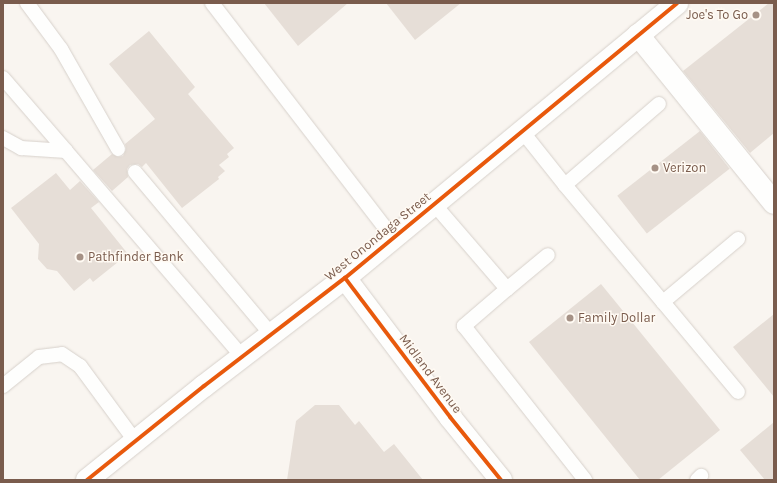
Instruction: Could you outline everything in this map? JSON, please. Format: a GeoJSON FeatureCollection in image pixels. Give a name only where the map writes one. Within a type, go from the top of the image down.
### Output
{"type":"FeatureCollection","features":[{"type":"Feature","properties":{"kind":"main road","name":"West Onondaga Street"},"geometry":{"type":"LineString","coordinates":[[87,480],[242,356],[345,278],[677,3]]}},
{"type":"Feature","properties":{"kind":"main road"},"geometry":{"type":"LineString","coordinates":[[638,35],[772,195]]}},
{"type":"Feature","properties":{"kind":"main road","name":"Midland Avenue"},"geometry":{"type":"LineString","coordinates":[[345,278],[450,417],[501,480]]}},
{"type":"Feature","properties":{"kind":"lane"},"geometry":{"type":"LineString","coordinates":[[27,3],[61,48],[118,149]]}},
{"type":"Feature","properties":{"kind":"lane"},"geometry":{"type":"LineString","coordinates":[[212,3],[394,238]]}},
{"type":"Feature","properties":{"kind":"lane"},"geometry":{"type":"LineString","coordinates":[[3,78],[242,356]]}},
{"type":"Feature","properties":{"kind":"lane"},"geometry":{"type":"LineString","coordinates":[[566,185],[659,104]]}},
{"type":"Feature","properties":{"kind":"lane"},"geometry":{"type":"LineString","coordinates":[[522,131],[738,392]]}},
{"type":"Feature","properties":{"kind":"lane"},"geometry":{"type":"LineString","coordinates":[[3,138],[21,148],[66,152]]}},
{"type":"Feature","properties":{"kind":"lane"},"geometry":{"type":"LineString","coordinates":[[135,172],[271,334]]}},
{"type":"Feature","properties":{"kind":"lane"},"geometry":{"type":"LineString","coordinates":[[434,204],[507,289]]}},
{"type":"Feature","properties":{"kind":"lane"},"geometry":{"type":"LineString","coordinates":[[662,302],[738,239]]}},
{"type":"Feature","properties":{"kind":"lane"},"geometry":{"type":"LineString","coordinates":[[548,256],[464,326],[585,480]]}},
{"type":"Feature","properties":{"kind":"lane"},"geometry":{"type":"LineString","coordinates":[[3,386],[39,357],[62,354],[80,366],[135,441]]}},
{"type":"Feature","properties":{"kind":"building"},"geometry":{"type":"Polygon","coordinates":[[[264,3],[348,3],[298,46],[264,3]]]}},
{"type":"Feature","properties":{"kind":"building"},"geometry":{"type":"Polygon","coordinates":[[[386,3],[461,3],[415,40],[386,3]]]}},
{"type":"Feature","properties":{"kind":"building"},"geometry":{"type":"Polygon","coordinates":[[[769,3],[774,3],[774,133],[750,153],[683,71],[769,3]]]}},
{"type":"Feature","properties":{"kind":"building"},"geometry":{"type":"Polygon","coordinates":[[[149,31],[195,87],[188,94],[234,148],[227,154],[229,157],[219,165],[225,171],[218,177],[219,179],[182,208],[146,163],[142,167],[138,164],[130,165],[127,169],[128,177],[112,191],[93,170],[112,154],[118,157],[123,156],[126,149],[125,144],[155,119],[109,64],[149,31]]]}},
{"type":"Feature","properties":{"kind":"building"},"geometry":{"type":"Polygon","coordinates":[[[700,131],[730,169],[647,233],[617,196],[700,131]]]}},
{"type":"Feature","properties":{"kind":"building"},"geometry":{"type":"Polygon","coordinates":[[[56,173],[70,190],[80,181],[99,202],[91,208],[128,254],[93,282],[90,278],[74,291],[57,271],[47,269],[38,259],[39,244],[11,208],[56,173]]]}},
{"type":"Feature","properties":{"kind":"building"},"geometry":{"type":"Polygon","coordinates":[[[601,284],[720,430],[658,480],[640,480],[529,342],[601,284]]]}},
{"type":"Feature","properties":{"kind":"building"},"geometry":{"type":"Polygon","coordinates":[[[774,314],[774,397],[733,347],[774,314]]]}},
{"type":"Feature","properties":{"kind":"building"},"geometry":{"type":"Polygon","coordinates":[[[315,405],[339,405],[355,425],[359,421],[384,452],[394,444],[423,480],[287,480],[296,421],[315,405]]]}},
{"type":"Feature","properties":{"kind":"building"},"geometry":{"type":"Polygon","coordinates":[[[774,422],[774,480],[765,480],[740,450],[774,422]]]}},
{"type":"Feature","properties":{"kind":"cycle path"},"geometry":{"type":"LineString","coordinates":[[87,480],[204,386],[345,278],[677,3]]}},
{"type":"Feature","properties":{"kind":"cycle path"},"geometry":{"type":"LineString","coordinates":[[345,278],[450,417],[501,480]]}},
{"type":"Feature","properties":{"kind":"place","name":"Joe's To Go"},"geometry":{"type":"Point","coordinates":[756,15]}},
{"type":"Feature","properties":{"kind":"place","name":"Verizon"},"geometry":{"type":"Point","coordinates":[655,168]}},
{"type":"Feature","properties":{"kind":"place","name":"Pathfinder Bank"},"geometry":{"type":"Point","coordinates":[80,257]}},
{"type":"Feature","properties":{"kind":"place","name":"Family Dollar"},"geometry":{"type":"Point","coordinates":[570,318]}}]}
